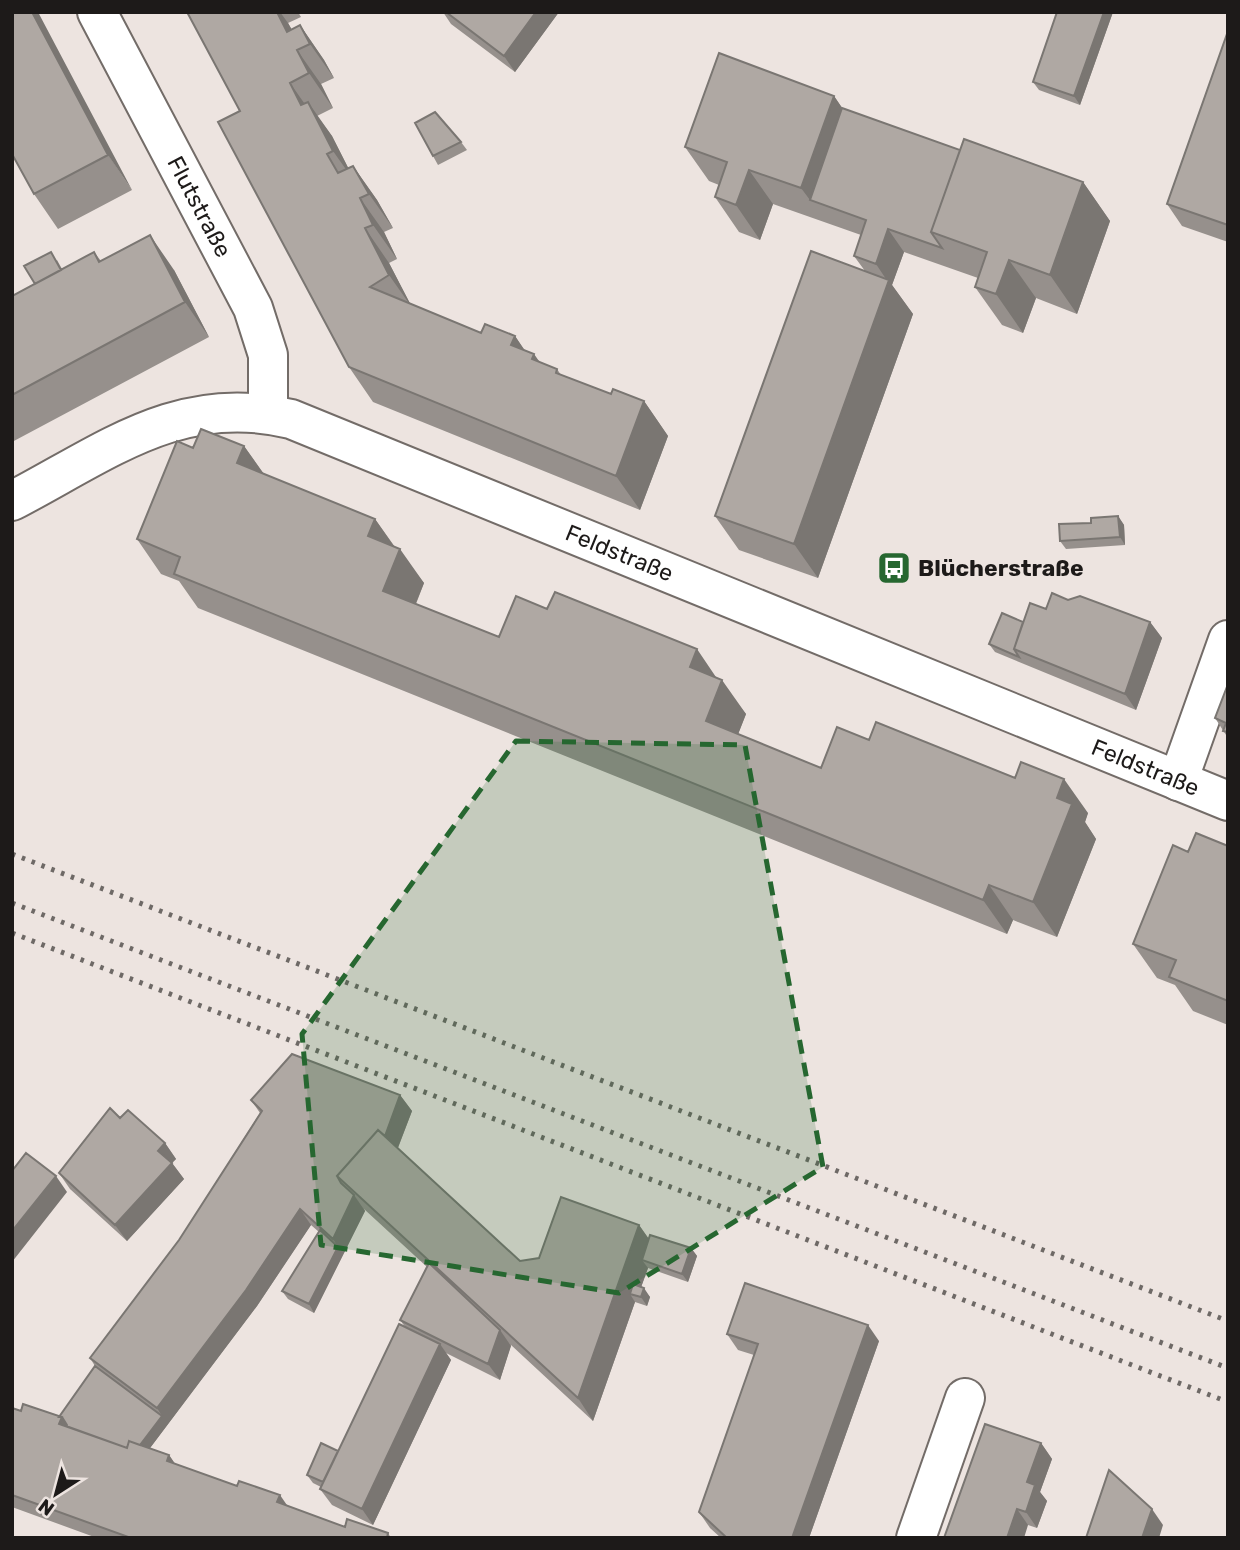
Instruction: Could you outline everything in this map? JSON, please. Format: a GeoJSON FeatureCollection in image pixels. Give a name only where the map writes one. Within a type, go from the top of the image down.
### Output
{"type":"FeatureCollection","features":[{"type":"Feature","properties":{"kind":"street","name":"Flutstraße"},"geometry":{"type":"LineString","coordinates":[[97,12],[253,308],[268,355],[268,413]]}},
{"type":"Feature","properties":{"kind":"street","name":"Feldstraße"},"geometry":{"type":"LineString","coordinates":[[12,501],[158,425],[189,415],[216,411],[268,413],[318,428],[1228,801]]}},
{"type":"Feature","properties":{"kind":"street"},"geometry":{"type":"LineString","coordinates":[[1178,781],[1228,640]]}},
{"type":"Feature","properties":{"kind":"street"},"geometry":{"type":"LineString","coordinates":[[916,1538],[965,1398]]}},
{"type":"Feature","properties":{"kind":"highlighted area"},"geometry":{"type":"Polygon","coordinates":[[[516,741],[745,745],[823,1167],[619,1293],[321,1245],[302,1034],[516,741]]]}},
{"type":"Feature","properties":{"kind":"building"},"geometry":{"type":"Polygon","coordinates":[[[12,12],[32,12],[108,155],[34,194],[12,154],[12,12]]]}},
{"type":"Feature","properties":{"kind":"building"},"geometry":{"type":"Polygon","coordinates":[[[187,12],[277,12],[287,32],[300,25],[310,44],[297,50],[309,73],[290,83],[301,105],[308,102],[333,151],[327,154],[338,173],[353,166],[369,194],[360,198],[373,225],[365,228],[389,275],[370,287],[481,333],[485,324],[515,336],[511,345],[534,354],[532,359],[557,369],[556,373],[611,394],[613,389],[644,401],[616,476],[349,367],[218,122],[240,111],[187,12]]]}},
{"type":"Feature","properties":{"kind":"building"},"geometry":{"type":"Polygon","coordinates":[[[446,12],[536,12],[504,56],[446,12]]]}},
{"type":"Feature","properties":{"kind":"building"},"geometry":{"type":"Polygon","coordinates":[[[1057,12],[1104,12],[1074,96],[1033,82],[1057,12]]]}},
{"type":"Feature","properties":{"kind":"building"},"geometry":{"type":"Polygon","coordinates":[[[1228,31],[1228,225],[1167,204],[1228,31]]]}},
{"type":"Feature","properties":{"kind":"building"},"geometry":{"type":"Polygon","coordinates":[[[719,53],[834,96],[801,188],[749,170],[736,205],[715,197],[727,162],[685,147],[719,53]]]}},
{"type":"Feature","properties":{"kind":"building"},"geometry":{"type":"Polygon","coordinates":[[[842,108],[960,150],[931,232],[942,248],[888,229],[876,264],[854,256],[866,220],[810,200],[842,108]]]}},
{"type":"Feature","properties":{"kind":"building"},"geometry":{"type":"Polygon","coordinates":[[[435,112],[461,142],[433,156],[415,123],[435,112]]]}},
{"type":"Feature","properties":{"kind":"building"},"geometry":{"type":"Polygon","coordinates":[[[964,139],[1083,182],[1050,275],[1009,260],[996,294],[975,287],[987,252],[931,232],[964,139]]]}},
{"type":"Feature","properties":{"kind":"building"},"geometry":{"type":"Polygon","coordinates":[[[150,235],[185,302],[12,395],[12,296],[94,252],[99,262],[150,235]]]}},
{"type":"Feature","properties":{"kind":"building"},"geometry":{"type":"Polygon","coordinates":[[[811,251],[889,280],[794,544],[715,516],[811,251]]]}},
{"type":"Feature","properties":{"kind":"building"},"geometry":{"type":"Polygon","coordinates":[[[51,252],[61,270],[35,284],[24,266],[51,252]]]}},
{"type":"Feature","properties":{"kind":"building"},"geometry":{"type":"Polygon","coordinates":[[[201,429],[244,446],[237,463],[375,519],[368,536],[400,549],[383,591],[499,637],[516,596],[547,609],[555,592],[697,649],[690,667],[722,680],[706,721],[821,768],[837,727],[869,740],[876,722],[1015,778],[1021,762],[1064,779],[1057,798],[1072,804],[1033,902],[989,885],[983,900],[174,574],[180,557],[137,539],[177,441],[193,448],[201,429]]]}},
{"type":"Feature","properties":{"kind":"building"},"geometry":{"type":"Polygon","coordinates":[[[1118,516],[1120,537],[1060,541],[1059,524],[1091,523],[1091,518],[1118,516]]]}},
{"type":"Feature","properties":{"kind":"building"},"geometry":{"type":"Polygon","coordinates":[[[1052,593],[1068,600],[1080,596],[1150,622],[1125,694],[1014,649],[1030,603],[1046,609],[1052,593]]]}},
{"type":"Feature","properties":{"kind":"building"},"geometry":{"type":"Polygon","coordinates":[[[1002,613],[1023,622],[1014,649],[1019,657],[989,644],[1002,613]]]}},
{"type":"Feature","properties":{"kind":"building"},"geometry":{"type":"Polygon","coordinates":[[[1228,684],[1228,732],[1223,731],[1226,723],[1215,718],[1228,684]]]}},
{"type":"Feature","properties":{"kind":"building"},"geometry":{"type":"Polygon","coordinates":[[[1196,833],[1228,846],[1228,1001],[1169,977],[1176,960],[1133,944],[1173,845],[1188,852],[1196,833]]]}},
{"type":"Feature","properties":{"kind":"building"},"geometry":{"type":"Polygon","coordinates":[[[292,1054],[400,1095],[385,1136],[378,1130],[337,1176],[354,1195],[333,1239],[300,1209],[246,1290],[157,1408],[90,1358],[179,1240],[262,1111],[251,1100],[292,1054]]]}},
{"type":"Feature","properties":{"kind":"building"},"geometry":{"type":"Polygon","coordinates":[[[110,1108],[120,1118],[128,1110],[165,1143],[158,1151],[172,1163],[115,1225],[59,1173],[110,1108]]]}},
{"type":"Feature","properties":{"kind":"building"},"geometry":{"type":"Polygon","coordinates":[[[378,1130],[520,1261],[539,1258],[561,1197],[639,1225],[578,1398],[337,1176],[378,1130]]]}},
{"type":"Feature","properties":{"kind":"building"},"geometry":{"type":"Polygon","coordinates":[[[26,1153],[56,1176],[12,1231],[12,1171],[26,1153]]]}},
{"type":"Feature","properties":{"kind":"building"},"geometry":{"type":"Polygon","coordinates":[[[320,1230],[338,1247],[309,1304],[282,1291],[320,1230]]]}},
{"type":"Feature","properties":{"kind":"building"},"geometry":{"type":"Polygon","coordinates":[[[650,1235],[691,1248],[682,1274],[642,1260],[650,1235]]]}},
{"type":"Feature","properties":{"kind":"building"},"geometry":{"type":"Polygon","coordinates":[[[429,1263],[500,1330],[488,1364],[400,1320],[429,1263]]]}},
{"type":"Feature","properties":{"kind":"building"},"geometry":{"type":"Polygon","coordinates":[[[745,1283],[868,1325],[792,1538],[727,1538],[699,1512],[758,1344],[727,1334],[745,1283]]]}},
{"type":"Feature","properties":{"kind":"building"},"geometry":{"type":"Polygon","coordinates":[[[633,1284],[644,1288],[641,1297],[630,1294],[633,1284]]]}},
{"type":"Feature","properties":{"kind":"building"},"geometry":{"type":"Polygon","coordinates":[[[399,1324],[440,1344],[362,1509],[320,1489],[399,1324]]]}},
{"type":"Feature","properties":{"kind":"building"},"geometry":{"type":"Polygon","coordinates":[[[95,1366],[162,1416],[140,1445],[129,1441],[127,1448],[66,1426],[62,1417],[59,1417],[95,1366]]]}},
{"type":"Feature","properties":{"kind":"building"},"geometry":{"type":"Polygon","coordinates":[[[23,1404],[62,1417],[59,1424],[127,1448],[129,1441],[169,1455],[167,1461],[237,1486],[239,1481],[280,1495],[277,1502],[345,1527],[347,1519],[388,1533],[387,1538],[131,1538],[12,1495],[12,1408],[21,1411],[23,1404]]]}},
{"type":"Feature","properties":{"kind":"building"},"geometry":{"type":"Polygon","coordinates":[[[985,1424],[1041,1443],[1027,1482],[1035,1485],[1026,1512],[1017,1509],[1007,1538],[944,1538],[985,1424]]]}},
{"type":"Feature","properties":{"kind":"building"},"geometry":{"type":"Polygon","coordinates":[[[321,1443],[338,1451],[323,1482],[307,1475],[321,1443]]]}},
{"type":"Feature","properties":{"kind":"building"},"geometry":{"type":"Polygon","coordinates":[[[1109,1470],[1152,1509],[1142,1538],[1086,1538],[1109,1470]]]}},
{"type":"Feature","properties":{"kind":"railway"},"geometry":{"type":"LineString","coordinates":[[12,854],[1228,1321]]}},
{"type":"Feature","properties":{"kind":"railway"},"geometry":{"type":"LineString","coordinates":[[12,903],[1228,1368]]}},
{"type":"Feature","properties":{"kind":"railway"},"geometry":{"type":"LineString","coordinates":[[12,933],[1228,1402]]}},
{"type":"Feature","properties":{"kind":"place","name":"Blücherstraße"},"geometry":{"type":"Point","coordinates":[894,568]}}]}
